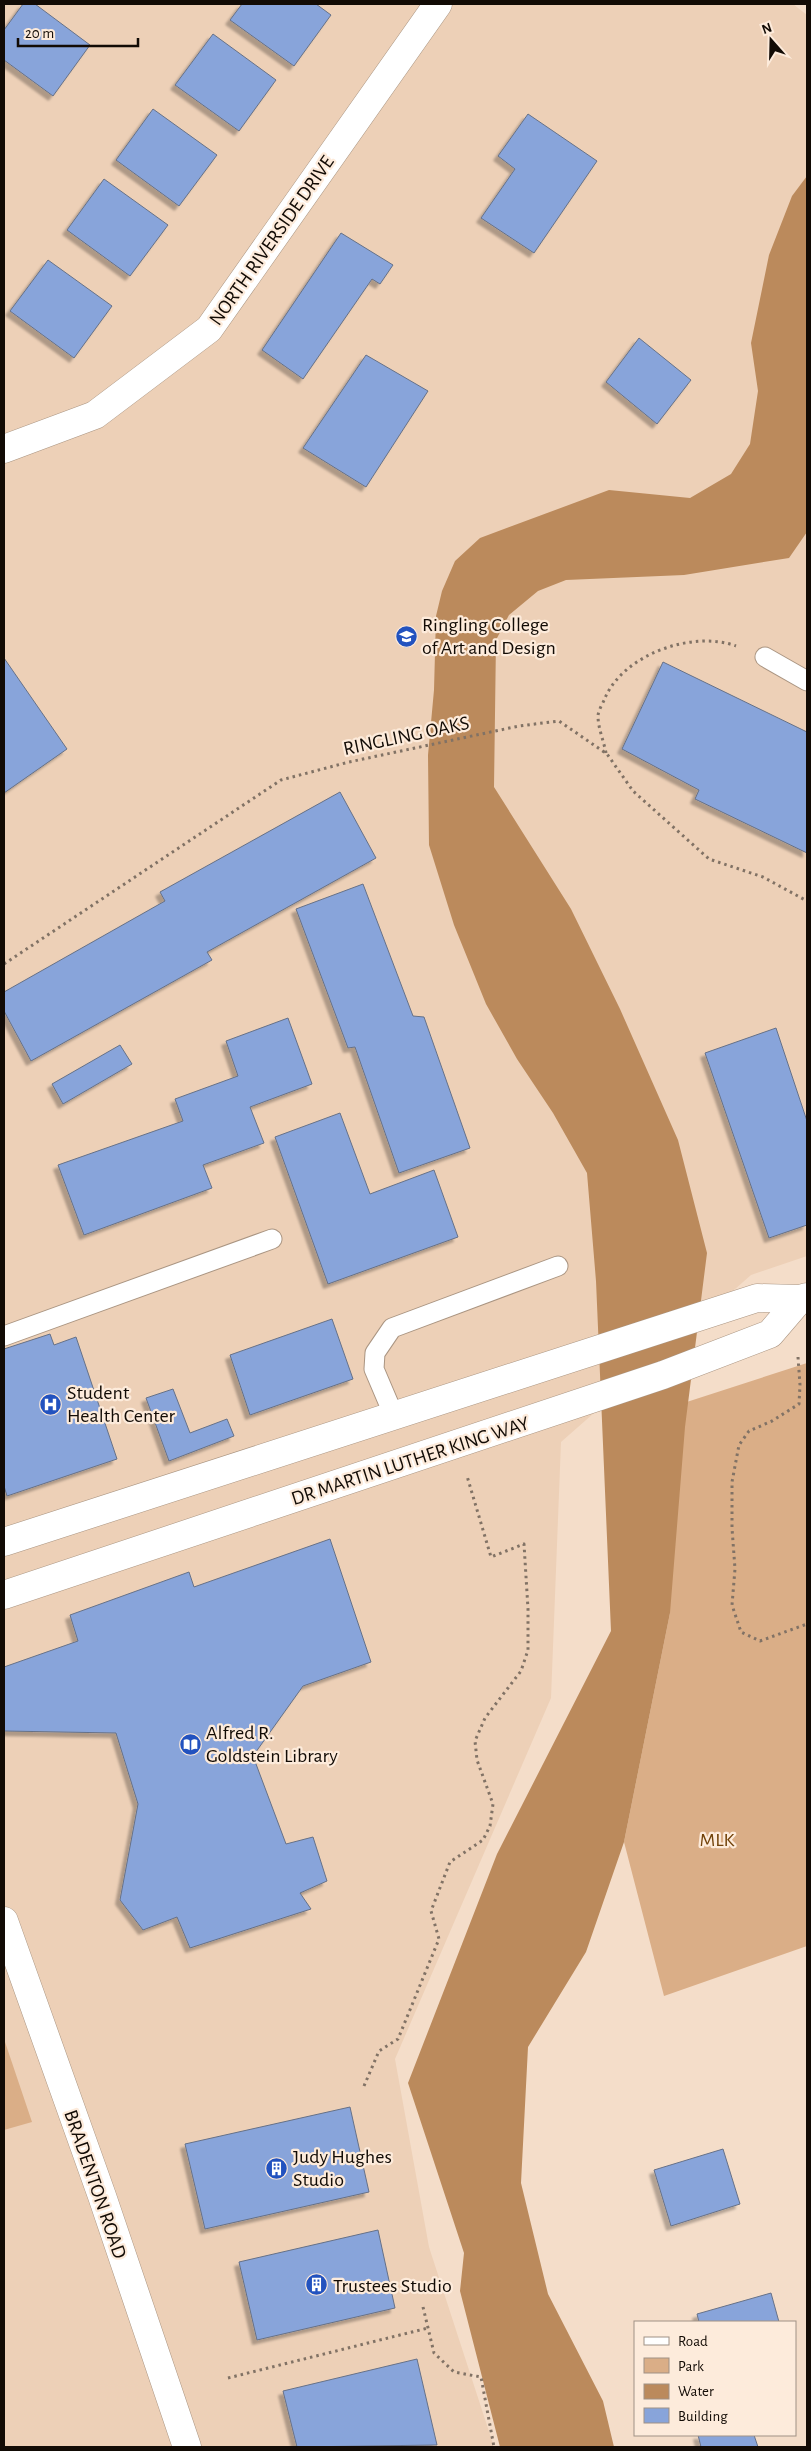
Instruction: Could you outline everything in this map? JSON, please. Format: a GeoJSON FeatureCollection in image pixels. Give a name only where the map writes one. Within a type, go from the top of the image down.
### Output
{"type":"FeatureCollection","features":[{"type":"Feature","properties":{"kind":"street","name":"NORTH RIVERSIDE DRIVE"},"geometry":{"type":"LineString","coordinates":[[4,449],[95,415],[209,329],[438,4]]}},
{"type":"Feature","properties":{"kind":"street","name":"DR MARTIN LUTHER KING WAY"},"geometry":{"type":"LineString","coordinates":[[4,1542],[757,1298],[804,1298]]}},
{"type":"Feature","properties":{"kind":"street","name":"DR MARTIN LUTHER KING WAY"},"geometry":{"type":"LineString","coordinates":[[4,1595],[663,1375],[770,1334],[804,1298]]}},
{"type":"Feature","properties":{"kind":"street","name":"BRADENTON ROAD"},"geometry":{"type":"LineString","coordinates":[[4,1921],[102,2196],[187,2447]]}},
{"type":"Feature","properties":{"kind":"lane"},"geometry":{"type":"LineString","coordinates":[[765,657],[807,681]]}},
{"type":"Feature","properties":{"kind":"lane"},"geometry":{"type":"LineString","coordinates":[[4,1336],[272,1239]]}},
{"type":"Feature","properties":{"kind":"lane"},"geometry":{"type":"LineString","coordinates":[[394,1416],[374,1369],[375,1352],[392,1328],[558,1266]]}},
{"type":"Feature","properties":{"kind":"path"},"geometry":{"type":"LineString","coordinates":[[606,754],[598,715],[610,688],[632,665],[658,650],[712,639],[765,657]]}},
{"type":"Feature","properties":{"kind":"path","name":"RINGLING OAKS"},"geometry":{"type":"LineString","coordinates":[[4,964],[281,780],[501,730],[559,721],[606,754],[633,791],[709,859],[763,877],[807,900]]}},
{"type":"Feature","properties":{"kind":"path"},"geometry":{"type":"LineString","coordinates":[[798,1357],[800,1386],[798,1404],[772,1421],[749,1431],[739,1445],[732,1482],[732,1528],[735,1569],[732,1605],[742,1632],[760,1641],[807,1624]]}},
{"type":"Feature","properties":{"kind":"path"},"geometry":{"type":"LineString","coordinates":[[364,2086],[379,2051],[398,2039],[439,1939],[431,1911],[450,1862],[483,1840],[490,1826],[493,1804],[477,1760],[475,1741],[485,1718],[521,1670],[528,1650],[528,1609],[524,1544],[491,1558],[465,1468]]}},
{"type":"Feature","properties":{"kind":"path"},"geometry":{"type":"LineString","coordinates":[[423,2307],[434,2353],[454,2372],[481,2377],[494,2447]]}},
{"type":"Feature","properties":{"kind":"path"},"geometry":{"type":"LineString","coordinates":[[228,2378],[428,2328]]}},
{"type":"Feature","properties":{"kind":"shaded area","name":"Ringling College of Art and Design"},"geometry":{"type":"Polygon","coordinates":[[[4,4],[793,4],[807,15],[807,1256],[751,1275],[561,1442],[551,1698],[395,2059],[429,2247],[494,2447],[4,2447],[4,4]]]}},
{"type":"Feature","properties":{"kind":"green space","name":"MLK"},"geometry":{"type":"Polygon","coordinates":[[[807,1363],[807,1946],[664,1996],[624,1842],[670,1613],[662,1410],[807,1363]]]}},
{"type":"Feature","properties":{"kind":"green space"},"geometry":{"type":"Polygon","coordinates":[[[4,2039],[32,2122],[4,2130],[4,2039]]]}},
{"type":"Feature","properties":{"kind":"water"},"geometry":{"type":"Polygon","coordinates":[[[807,176],[807,532],[789,558],[684,575],[566,580],[538,591],[509,615],[496,640],[494,787],[571,909],[620,1009],[678,1140],[707,1253],[685,1427],[670,1613],[624,1842],[586,1952],[528,2047],[521,2183],[548,2294],[603,2401],[614,2447],[500,2447],[460,2291],[464,2253],[408,2083],[497,1854],[611,1631],[596,1281],[587,1173],[553,1113],[517,1059],[486,1004],[454,925],[429,845],[428,755],[434,690],[436,616],[442,591],[455,561],[480,538],[609,490],[690,498],[731,474],[750,444],[758,391],[751,343],[769,255],[792,196],[807,176]]]}},
{"type":"Feature","properties":{"kind":"building"},"geometry":{"type":"Polygon","coordinates":[[[23,4],[35,4],[90,45],[53,96],[4,60],[4,30],[23,4]]]}},
{"type":"Feature","properties":{"kind":"building"},"geometry":{"type":"Polygon","coordinates":[[[242,4],[316,4],[331,15],[294,66],[230,20],[242,4]]]}},
{"type":"Feature","properties":{"kind":"building"},"geometry":{"type":"Polygon","coordinates":[[[213,34],[276,80],[239,131],[175,85],[213,34]]]}},
{"type":"Feature","properties":{"kind":"building"},"geometry":{"type":"Polygon","coordinates":[[[153,109],[217,155],[179,206],[116,160],[153,109]]]}},
{"type":"Feature","properties":{"kind":"building"},"geometry":{"type":"Polygon","coordinates":[[[528,114],[597,161],[534,253],[481,218],[515,169],[498,156],[528,114]]]}},
{"type":"Feature","properties":{"kind":"building"},"geometry":{"type":"Polygon","coordinates":[[[104,179],[168,225],[130,276],[67,230],[104,179]]]}},
{"type":"Feature","properties":{"kind":"building"},"geometry":{"type":"Polygon","coordinates":[[[341,233],[393,265],[380,284],[372,279],[303,379],[262,350],[341,233]]]}},
{"type":"Feature","properties":{"kind":"building"},"geometry":{"type":"Polygon","coordinates":[[[48,260],[112,306],[74,358],[10,311],[48,260]]]}},
{"type":"Feature","properties":{"kind":"building"},"geometry":{"type":"Polygon","coordinates":[[[639,338],[691,380],[657,424],[606,382],[639,338]]]}},
{"type":"Feature","properties":{"kind":"building"},"geometry":{"type":"Polygon","coordinates":[[[366,355],[428,391],[366,487],[303,448],[366,355]]]}},
{"type":"Feature","properties":{"kind":"building"},"geometry":{"type":"Polygon","coordinates":[[[4,658],[67,749],[4,793],[4,658]]]}},
{"type":"Feature","properties":{"kind":"building"},"geometry":{"type":"Polygon","coordinates":[[[663,662],[807,732],[807,853],[695,799],[699,790],[622,749],[663,662]]]}},
{"type":"Feature","properties":{"kind":"building"},"geometry":{"type":"Polygon","coordinates":[[[340,792],[376,858],[207,952],[212,960],[31,1061],[4,1011],[4,992],[165,901],[160,892],[340,792]]]}},
{"type":"Feature","properties":{"kind":"building"},"geometry":{"type":"Polygon","coordinates":[[[363,884],[413,1016],[424,1017],[470,1148],[399,1173],[355,1047],[348,1048],[296,909],[363,884]]]}},
{"type":"Feature","properties":{"kind":"building"},"geometry":{"type":"Polygon","coordinates":[[[288,1018],[312,1084],[250,1107],[264,1143],[203,1165],[212,1188],[84,1235],[58,1165],[183,1121],[175,1099],[238,1076],[226,1041],[288,1018]]]}},
{"type":"Feature","properties":{"kind":"building"},"geometry":{"type":"Polygon","coordinates":[[[776,1028],[807,1121],[807,1225],[769,1238],[705,1053],[776,1028]]]}},
{"type":"Feature","properties":{"kind":"building"},"geometry":{"type":"Polygon","coordinates":[[[120,1045],[132,1064],[63,1104],[52,1084],[120,1045]]]}},
{"type":"Feature","properties":{"kind":"building"},"geometry":{"type":"Polygon","coordinates":[[[340,1113],[370,1194],[434,1170],[458,1237],[328,1284],[275,1137],[340,1113]]]}},
{"type":"Feature","properties":{"kind":"building"},"geometry":{"type":"Polygon","coordinates":[[[332,1319],[353,1379],[250,1415],[230,1355],[332,1319]]]}},
{"type":"Feature","properties":{"kind":"building","name":"Student Health Center"},"geometry":{"type":"Polygon","coordinates":[[[50,1334],[54,1345],[76,1337],[117,1459],[7,1496],[4,1486],[4,1349],[50,1334]]]}},
{"type":"Feature","properties":{"kind":"building"},"geometry":{"type":"Polygon","coordinates":[[[173,1389],[190,1433],[227,1419],[234,1436],[169,1461],[146,1398],[173,1389]]]}},
{"type":"Feature","properties":{"kind":"building","name":"Alfred R. Goldstein Library"},"geometry":{"type":"Polygon","coordinates":[[[330,1539],[371,1662],[303,1686],[253,1756],[286,1844],[313,1837],[327,1881],[300,1893],[311,1909],[190,1948],[177,1917],[143,1930],[120,1900],[138,1804],[116,1733],[4,1731],[4,1667],[78,1641],[70,1615],[189,1572],[194,1587],[330,1539]]]}},
{"type":"Feature","properties":{"kind":"building","name":"Judy Hughes Studio"},"geometry":{"type":"Polygon","coordinates":[[[350,2107],[369,2192],[205,2229],[185,2144],[350,2107]]]}},
{"type":"Feature","properties":{"kind":"building"},"geometry":{"type":"Polygon","coordinates":[[[723,2149],[740,2204],[671,2226],[654,2170],[723,2149]]]}},
{"type":"Feature","properties":{"kind":"building","name":"Trustees Studio"},"geometry":{"type":"Polygon","coordinates":[[[378,2230],[395,2308],[257,2340],[239,2262],[378,2230]]]}},
{"type":"Feature","properties":{"kind":"building"},"geometry":{"type":"Polygon","coordinates":[[[771,2293],[779,2321],[699,2321],[697,2314],[771,2293]]]}},
{"type":"Feature","properties":{"kind":"building"},"geometry":{"type":"Polygon","coordinates":[[[417,2359],[437,2445],[297,2447],[283,2391],[417,2359]]]}},
{"type":"Feature","properties":{"kind":"building"},"geometry":{"type":"Polygon","coordinates":[[[698,2436],[754,2436],[758,2447],[701,2447],[698,2436]]]}},
{"type":"Feature","properties":{"kind":"place","name":"Ringling College of Art and Design"},"geometry":{"type":"Point","coordinates":[406,636]}},
{"type":"Feature","properties":{"kind":"place","name":"Student Health Center"},"geometry":{"type":"Point","coordinates":[51,1404]}},
{"type":"Feature","properties":{"kind":"place","name":"Alfred R. Goldstein Library"},"geometry":{"type":"Point","coordinates":[190,1744]}},
{"type":"Feature","properties":{"kind":"place","name":"Judy Hughes Studio"},"geometry":{"type":"Point","coordinates":[277,2168]}},
{"type":"Feature","properties":{"kind":"place","name":"Trustees Studio"},"geometry":{"type":"Point","coordinates":[317,2285]}}]}
